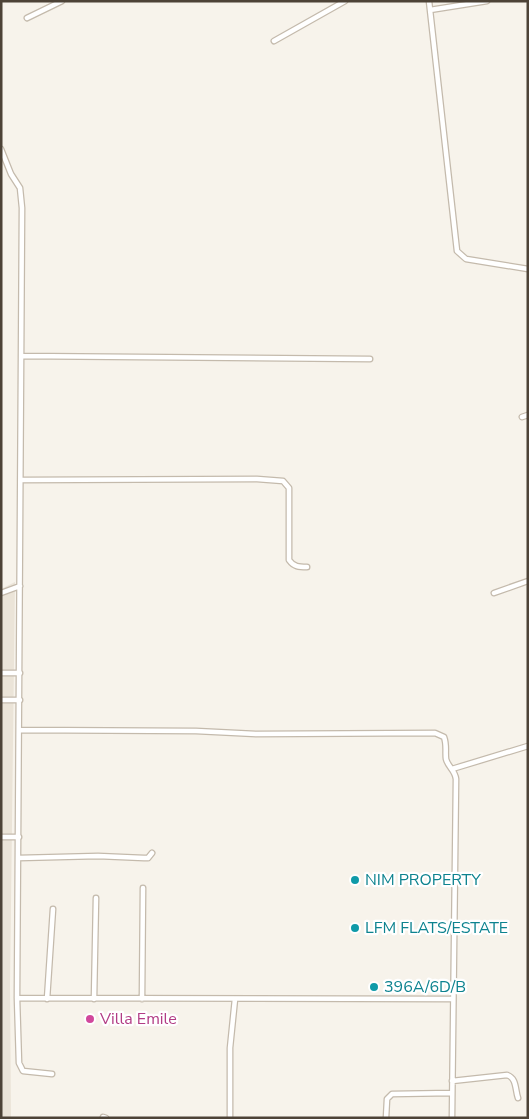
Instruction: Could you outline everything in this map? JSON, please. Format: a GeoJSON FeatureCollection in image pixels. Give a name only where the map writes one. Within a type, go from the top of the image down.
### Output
{"type":"FeatureCollection","features":[{"type":"Feature","properties":{"kind":"street"},"geometry":{"type":"LineString","coordinates":[[27,18],[62,1]]}},
{"type":"Feature","properties":{"kind":"street"},"geometry":{"type":"LineString","coordinates":[[274,41],[345,1]]}},
{"type":"Feature","properties":{"kind":"street"},"geometry":{"type":"LineString","coordinates":[[429,1],[457,251],[466,259],[528,269]]}},
{"type":"Feature","properties":{"kind":"street"},"geometry":{"type":"LineString","coordinates":[[430,10],[486,1]]}},
{"type":"Feature","properties":{"kind":"street"},"geometry":{"type":"LineString","coordinates":[[1,149],[20,188],[21,480],[17,998],[19,1063],[23,1071],[52,1074]]}},
{"type":"Feature","properties":{"kind":"street"},"geometry":{"type":"LineString","coordinates":[[21,356],[370,359]]}},
{"type":"Feature","properties":{"kind":"street"},"geometry":{"type":"LineString","coordinates":[[522,417],[528,415]]}},
{"type":"Feature","properties":{"kind":"street"},"geometry":{"type":"LineString","coordinates":[[21,480],[264,479],[283,481],[289,488],[289,560],[292,565],[306,567]]}},
{"type":"Feature","properties":{"kind":"street"},"geometry":{"type":"LineString","coordinates":[[494,592],[528,581]]}},
{"type":"Feature","properties":{"kind":"street"},"geometry":{"type":"LineString","coordinates":[[1,593],[20,586]]}},
{"type":"Feature","properties":{"kind":"street"},"geometry":{"type":"LineString","coordinates":[[1,673],[20,673]]}},
{"type":"Feature","properties":{"kind":"street"},"geometry":{"type":"LineString","coordinates":[[1,700],[20,700]]}},
{"type":"Feature","properties":{"kind":"street"},"geometry":{"type":"LineString","coordinates":[[20,730],[196,731],[256,734],[435,733],[444,737],[447,762],[456,779],[454,819],[456,899],[452,999],[452,1118]]}},
{"type":"Feature","properties":{"kind":"street"},"geometry":{"type":"LineString","coordinates":[[452,769],[528,746]]}},
{"type":"Feature","properties":{"kind":"street"},"geometry":{"type":"LineString","coordinates":[[1,837],[19,837]]}},
{"type":"Feature","properties":{"kind":"street"},"geometry":{"type":"LineString","coordinates":[[19,858],[98,856],[148,858],[152,854]]}},
{"type":"Feature","properties":{"kind":"street"},"geometry":{"type":"LineString","coordinates":[[142,999],[143,888]]}},
{"type":"Feature","properties":{"kind":"street"},"geometry":{"type":"LineString","coordinates":[[94,999],[96,898]]}},
{"type":"Feature","properties":{"kind":"street"},"geometry":{"type":"LineString","coordinates":[[47,999],[52,909]]}},
{"type":"Feature","properties":{"kind":"street"},"geometry":{"type":"LineString","coordinates":[[17,998],[452,999]]}},
{"type":"Feature","properties":{"kind":"street"},"geometry":{"type":"LineString","coordinates":[[230,1118],[230,1048],[235,999]]}},
{"type":"Feature","properties":{"kind":"street"},"geometry":{"type":"LineString","coordinates":[[452,1081],[511,1076],[514,1080],[518,1098]]}},
{"type":"Feature","properties":{"kind":"street"},"geometry":{"type":"LineString","coordinates":[[386,1118],[387,1099],[392,1094],[452,1093]]}},
{"type":"Feature","properties":{"kind":"shaded area"},"geometry":{"type":"Polygon","coordinates":[[[15,582],[10,985],[11,1118],[1,1118],[1,589],[15,582]]]}},
{"type":"Feature","properties":{"kind":"place","name":"NIM PROPERTY"},"geometry":{"type":"Point","coordinates":[355,880]}},
{"type":"Feature","properties":{"kind":"place","name":"LFM FLATS/ESTATE"},"geometry":{"type":"Point","coordinates":[355,928]}},
{"type":"Feature","properties":{"kind":"place","name":"396A/6D/B"},"geometry":{"type":"Point","coordinates":[374,987]}},
{"type":"Feature","properties":{"kind":"place","name":"Villa Emile"},"geometry":{"type":"Point","coordinates":[90,1019]}}]}
